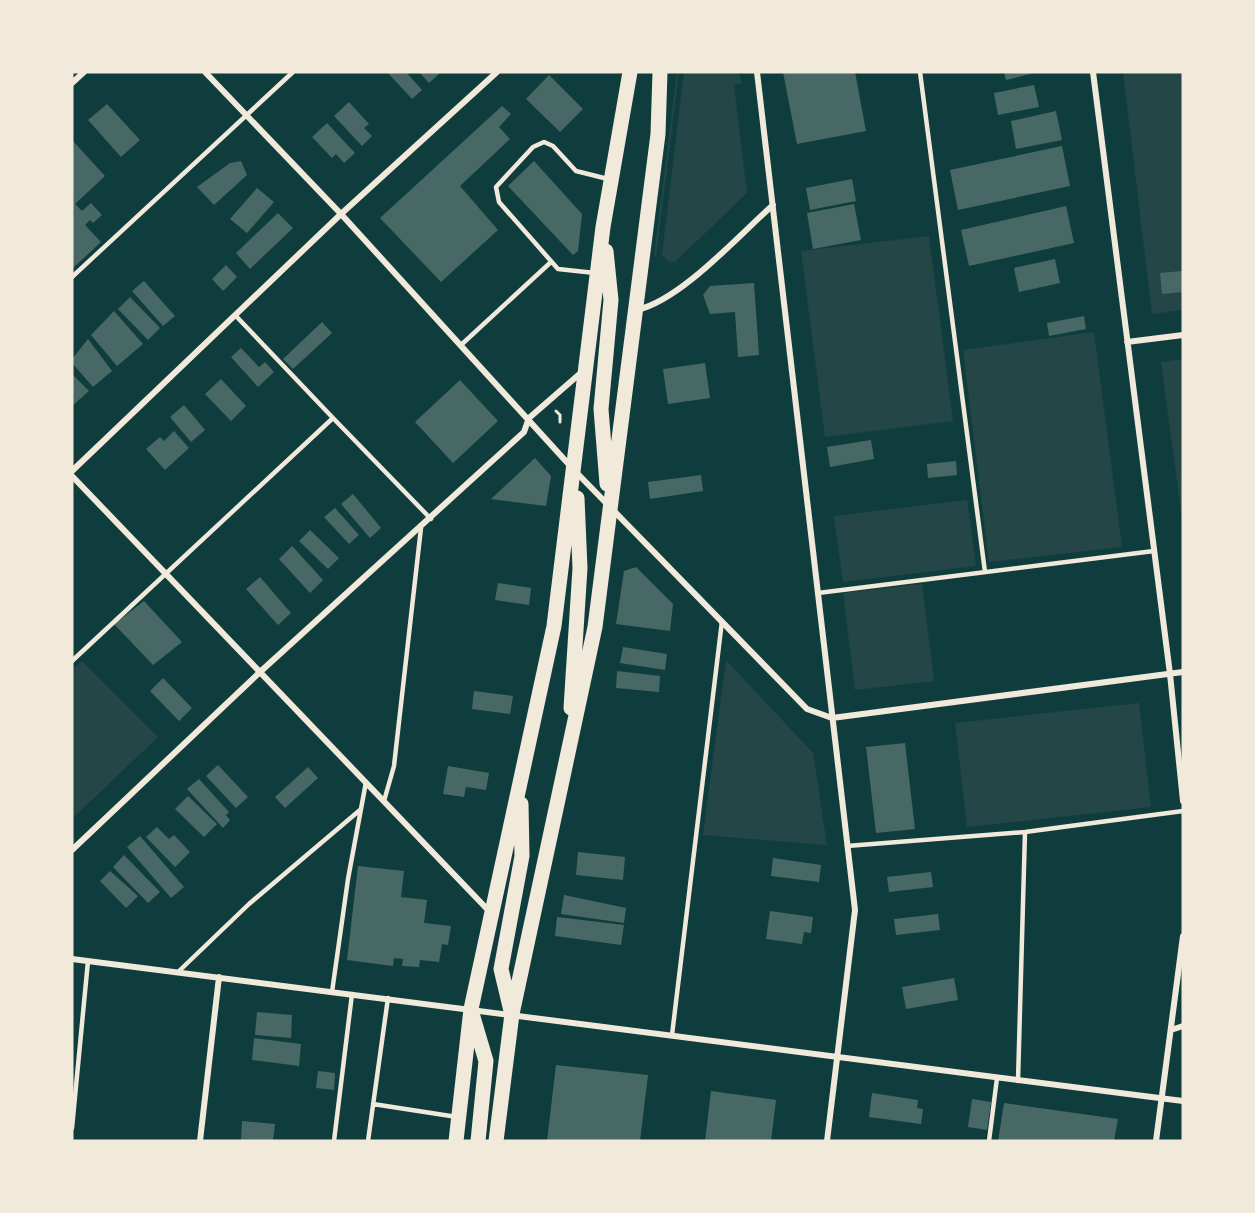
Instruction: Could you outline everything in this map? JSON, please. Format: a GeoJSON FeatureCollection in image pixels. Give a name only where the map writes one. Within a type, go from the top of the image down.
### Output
{"type":"FeatureCollection","features":[{"type":"Feature","properties":{"kind":"main road"},"geometry":{"type":"LineString","coordinates":[[456,1141],[471,1009],[554,626],[603,227],[630,72]]}},
{"type":"Feature","properties":{"kind":"main road"},"geometry":{"type":"LineString","coordinates":[[496,1141],[512,1014],[594,627],[658,134],[660,72]]}},
{"type":"Feature","properties":{"kind":"main road"},"geometry":{"type":"LineString","coordinates":[[603,227],[611,300],[601,409],[610,507]]}},
{"type":"Feature","properties":{"kind":"main road"},"geometry":{"type":"LineString","coordinates":[[570,741],[571,675],[580,568],[578,514],[573,469]]}},
{"type":"Feature","properties":{"kind":"main road"},"geometry":{"type":"LineString","coordinates":[[512,1014],[501,969],[522,856],[520,780]]}},
{"type":"Feature","properties":{"kind":"main road"},"geometry":{"type":"LineString","coordinates":[[471,1009],[486,1061],[478,1141]]}},
{"type":"Feature","properties":{"kind":"street"},"geometry":{"type":"LineString","coordinates":[[72,83],[84,72]]}},
{"type":"Feature","properties":{"kind":"street"},"geometry":{"type":"LineString","coordinates":[[205,72],[341,214],[573,469],[807,709],[832,718],[1183,672]]}},
{"type":"Feature","properties":{"kind":"street"},"geometry":{"type":"LineString","coordinates":[[72,471],[341,214],[497,72]]}},
{"type":"Feature","properties":{"kind":"street"},"geometry":{"type":"LineString","coordinates":[[757,72],[855,910],[827,1141]]}},
{"type":"Feature","properties":{"kind":"street"},"geometry":{"type":"LineString","coordinates":[[1093,72],[1170,674],[1183,801]]}},
{"type":"Feature","properties":{"kind":"street"},"geometry":{"type":"LineString","coordinates":[[635,311],[655,304],[677,291],[773,205]]}},
{"type":"Feature","properties":{"kind":"street"},"geometry":{"type":"LineString","coordinates":[[1127,342],[1183,335]]}},
{"type":"Feature","properties":{"kind":"street"},"geometry":{"type":"LineString","coordinates":[[72,850],[260,672],[431,519],[524,432],[529,418],[586,369]]}},
{"type":"Feature","properties":{"kind":"street"},"geometry":{"type":"LineString","coordinates":[[72,476],[491,913]]}},
{"type":"Feature","properties":{"kind":"street"},"geometry":{"type":"LineString","coordinates":[[1156,1141],[1183,936]]}},
{"type":"Feature","properties":{"kind":"street"},"geometry":{"type":"LineString","coordinates":[[72,959],[1183,1101]]}},
{"type":"Feature","properties":{"kind":"street"},"geometry":{"type":"LineString","coordinates":[[200,1141],[219,977]]}},
{"type":"Feature","properties":{"kind":"street"},"geometry":{"type":"LineString","coordinates":[[1171,1030],[1183,1026]]}},
{"type":"Feature","properties":{"kind":"lane"},"geometry":{"type":"LineString","coordinates":[[72,277],[293,72]]}},
{"type":"Feature","properties":{"kind":"lane"},"geometry":{"type":"LineString","coordinates":[[920,72],[985,572]]}},
{"type":"Feature","properties":{"kind":"lane"},"geometry":{"type":"LineString","coordinates":[[598,273],[558,269],[499,202],[496,194],[499,181],[533,147],[544,142],[553,146],[576,171],[610,180]]}},
{"type":"Feature","properties":{"kind":"lane"},"geometry":{"type":"LineString","coordinates":[[462,345],[551,262]]}},
{"type":"Feature","properties":{"kind":"lane"},"geometry":{"type":"LineString","coordinates":[[235,315],[431,519]]}},
{"type":"Feature","properties":{"kind":"lane"},"geometry":{"type":"LineString","coordinates":[[72,661],[333,418]]}},
{"type":"Feature","properties":{"kind":"lane"},"geometry":{"type":"LineString","coordinates":[[384,801],[394,766],[421,528]]}},
{"type":"Feature","properties":{"kind":"lane"},"geometry":{"type":"LineString","coordinates":[[818,594],[1154,551]]}},
{"type":"Feature","properties":{"kind":"lane"},"geometry":{"type":"LineString","coordinates":[[672,1035],[722,621]]}},
{"type":"Feature","properties":{"kind":"lane"},"geometry":{"type":"LineString","coordinates":[[332,992],[366,782]]}},
{"type":"Feature","properties":{"kind":"lane"},"geometry":{"type":"LineString","coordinates":[[178,972],[249,904],[360,810]]}},
{"type":"Feature","properties":{"kind":"lane"},"geometry":{"type":"LineString","coordinates":[[847,846],[1025,831],[1183,812]]}},
{"type":"Feature","properties":{"kind":"lane"},"geometry":{"type":"LineString","coordinates":[[1018,1081],[1025,831]]}},
{"type":"Feature","properties":{"kind":"lane"},"geometry":{"type":"LineString","coordinates":[[72,1128],[88,960]]}},
{"type":"Feature","properties":{"kind":"lane"},"geometry":{"type":"LineString","coordinates":[[334,1141],[352,994]]}},
{"type":"Feature","properties":{"kind":"lane"},"geometry":{"type":"LineString","coordinates":[[368,1141],[388,998]]}},
{"type":"Feature","properties":{"kind":"lane"},"geometry":{"type":"LineString","coordinates":[[989,1141],[997,1078]]}},
{"type":"Feature","properties":{"kind":"lane"},"geometry":{"type":"LineString","coordinates":[[373,1104],[459,1118]]}},
{"type":"Feature","properties":{"kind":"path"},"geometry":{"type":"LineString","coordinates":[[553,408],[560,416],[560,422]]}},
{"type":"Feature","properties":{"kind":"shaded area"},"geometry":{"type":"Polygon","coordinates":[[[677,72],[679,72],[656,257],[654,256],[677,72]]]}},
{"type":"Feature","properties":{"kind":"shaded area"},"geometry":{"type":"Polygon","coordinates":[[[684,72],[738,72],[742,83],[734,85],[747,193],[676,261],[670,263],[662,255],[684,72]]]}},
{"type":"Feature","properties":{"kind":"shaded area"},"geometry":{"type":"Polygon","coordinates":[[[1123,72],[1183,72],[1183,310],[1152,314],[1123,72]]]}},
{"type":"Feature","properties":{"kind":"shaded area"},"geometry":{"type":"Polygon","coordinates":[[[929,236],[953,421],[825,437],[801,251],[929,236]]]}},
{"type":"Feature","properties":{"kind":"shaded area"},"geometry":{"type":"Polygon","coordinates":[[[1094,332],[1122,547],[989,562],[963,350],[1094,332]]]}},
{"type":"Feature","properties":{"kind":"shaded area"},"geometry":{"type":"Polygon","coordinates":[[[1183,359],[1183,527],[1161,362],[1183,359]]]}},
{"type":"Feature","properties":{"kind":"shaded area"},"geometry":{"type":"Polygon","coordinates":[[[967,500],[976,566],[843,582],[834,516],[967,500]]]}},
{"type":"Feature","properties":{"kind":"shaded area"},"geometry":{"type":"Polygon","coordinates":[[[922,584],[934,681],[855,690],[843,593],[922,584]]]}},
{"type":"Feature","properties":{"kind":"shaded area"},"geometry":{"type":"Polygon","coordinates":[[[726,660],[813,753],[827,845],[703,835],[726,660]]]}},
{"type":"Feature","properties":{"kind":"shaded area"},"geometry":{"type":"Polygon","coordinates":[[[82,661],[158,737],[72,819],[72,670],[82,661]]]}},
{"type":"Feature","properties":{"kind":"shaded area"},"geometry":{"type":"Polygon","coordinates":[[[1139,703],[1151,807],[967,827],[955,723],[1139,703]]]}},
{"type":"Feature","properties":{"kind":"building"},"geometry":{"type":"Polygon","coordinates":[[[387,72],[406,72],[422,90],[412,99],[387,72]]]}},
{"type":"Feature","properties":{"kind":"building"},"geometry":{"type":"Polygon","coordinates":[[[419,72],[441,72],[429,83],[419,72]]]}},
{"type":"Feature","properties":{"kind":"building"},"geometry":{"type":"Polygon","coordinates":[[[783,72],[855,72],[866,131],[797,144],[783,72]]]}},
{"type":"Feature","properties":{"kind":"building"},"geometry":{"type":"Polygon","coordinates":[[[1004,72],[1034,72],[1034,73],[1006,80],[1004,72]]]}},
{"type":"Feature","properties":{"kind":"building"},"geometry":{"type":"Polygon","coordinates":[[[549,75],[583,109],[560,132],[526,99],[549,75]]]}},
{"type":"Feature","properties":{"kind":"building"},"geometry":{"type":"Polygon","coordinates":[[[1034,85],[1039,107],[998,115],[994,93],[1034,85]]]}},
{"type":"Feature","properties":{"kind":"building"},"geometry":{"type":"Polygon","coordinates":[[[349,102],[369,124],[364,128],[372,136],[362,146],[334,116],[349,102]]]}},
{"type":"Feature","properties":{"kind":"building"},"geometry":{"type":"Polygon","coordinates":[[[107,104],[140,140],[121,157],[88,120],[107,104]]]}},
{"type":"Feature","properties":{"kind":"building"},"geometry":{"type":"Polygon","coordinates":[[[502,106],[511,114],[499,127],[510,139],[460,186],[498,230],[441,282],[380,218],[502,106]]]}},
{"type":"Feature","properties":{"kind":"building"},"geometry":{"type":"Polygon","coordinates":[[[1056,111],[1062,140],[1016,149],[1011,121],[1056,111]]]}},
{"type":"Feature","properties":{"kind":"building"},"geometry":{"type":"Polygon","coordinates":[[[327,123],[355,153],[344,163],[336,154],[332,158],[312,137],[327,123]]]}},
{"type":"Feature","properties":{"kind":"building"},"geometry":{"type":"Polygon","coordinates":[[[72,140],[105,176],[75,204],[82,211],[91,203],[102,215],[93,223],[90,220],[85,225],[101,242],[72,269],[72,140]]]}},
{"type":"Feature","properties":{"kind":"building"},"geometry":{"type":"Polygon","coordinates":[[[1062,146],[1070,186],[958,210],[950,170],[1062,146]]]}},
{"type":"Feature","properties":{"kind":"building"},"geometry":{"type":"Polygon","coordinates":[[[241,161],[247,175],[214,205],[197,187],[230,163],[241,161]]]}},
{"type":"Feature","properties":{"kind":"building"},"geometry":{"type":"Polygon","coordinates":[[[534,161],[582,214],[578,251],[573,255],[508,186],[534,161]]]}},
{"type":"Feature","properties":{"kind":"building"},"geometry":{"type":"Polygon","coordinates":[[[852,179],[856,201],[810,210],[806,188],[852,179]]]}},
{"type":"Feature","properties":{"kind":"building"},"geometry":{"type":"Polygon","coordinates":[[[257,188],[274,202],[247,233],[230,219],[257,188]]]}},
{"type":"Feature","properties":{"kind":"building"},"geometry":{"type":"Polygon","coordinates":[[[854,204],[861,240],[813,249],[807,213],[854,204]]]}},
{"type":"Feature","properties":{"kind":"building"},"geometry":{"type":"Polygon","coordinates":[[[1066,206],[1074,243],[969,266],[961,230],[1066,206]]]}},
{"type":"Feature","properties":{"kind":"building"},"geometry":{"type":"Polygon","coordinates":[[[278,213],[293,228],[250,269],[236,253],[278,213]]]}},
{"type":"Feature","properties":{"kind":"building"},"geometry":{"type":"Polygon","coordinates":[[[1055,259],[1060,283],[1019,292],[1014,268],[1055,259]]]}},
{"type":"Feature","properties":{"kind":"building"},"geometry":{"type":"Polygon","coordinates":[[[226,265],[237,277],[223,291],[212,279],[226,265]]]}},
{"type":"Feature","properties":{"kind":"building"},"geometry":{"type":"Polygon","coordinates":[[[1182,271],[1183,292],[1162,294],[1160,273],[1182,271]]]}},
{"type":"Feature","properties":{"kind":"building"},"geometry":{"type":"Polygon","coordinates":[[[144,281],[175,316],[163,326],[132,291],[144,281]]]}},
{"type":"Feature","properties":{"kind":"building"},"geometry":{"type":"Polygon","coordinates":[[[754,283],[759,355],[738,357],[735,312],[710,314],[703,295],[710,286],[754,283]]]}},
{"type":"Feature","properties":{"kind":"building"},"geometry":{"type":"Polygon","coordinates":[[[130,297],[160,328],[148,340],[118,309],[130,297]]]}},
{"type":"Feature","properties":{"kind":"building"},"geometry":{"type":"Polygon","coordinates":[[[114,311],[143,344],[117,366],[91,335],[114,311]]]}},
{"type":"Feature","properties":{"kind":"building"},"geometry":{"type":"Polygon","coordinates":[[[1084,316],[1086,329],[1049,336],[1047,323],[1084,316]]]}},
{"type":"Feature","properties":{"kind":"building"},"geometry":{"type":"Polygon","coordinates":[[[322,322],[332,333],[293,369],[283,359],[322,322]]]}},
{"type":"Feature","properties":{"kind":"building"},"geometry":{"type":"Polygon","coordinates":[[[88,339],[112,371],[93,387],[72,363],[72,359],[88,339]]]}},
{"type":"Feature","properties":{"kind":"building"},"geometry":{"type":"Polygon","coordinates":[[[241,348],[259,367],[265,362],[274,372],[258,387],[231,357],[241,348]]]}},
{"type":"Feature","properties":{"kind":"building"},"geometry":{"type":"Polygon","coordinates":[[[705,363],[710,398],[668,404],[663,369],[705,363]]]}},
{"type":"Feature","properties":{"kind":"building"},"geometry":{"type":"Polygon","coordinates":[[[72,374],[89,391],[72,406],[72,374]]]}},
{"type":"Feature","properties":{"kind":"building"},"geometry":{"type":"Polygon","coordinates":[[[221,379],[246,406],[231,421],[205,394],[221,379]]]}},
{"type":"Feature","properties":{"kind":"building"},"geometry":{"type":"Polygon","coordinates":[[[460,380],[498,421],[453,463],[415,422],[460,380]]]}},
{"type":"Feature","properties":{"kind":"building"},"geometry":{"type":"Polygon","coordinates":[[[184,405],[205,430],[191,442],[170,417],[184,405]]]}},
{"type":"Feature","properties":{"kind":"building"},"geometry":{"type":"Polygon","coordinates":[[[174,431],[189,448],[165,470],[146,449],[160,437],[164,441],[174,431]]]}},
{"type":"Feature","properties":{"kind":"building"},"geometry":{"type":"Polygon","coordinates":[[[871,440],[874,459],[830,467],[827,447],[871,440]]]}},
{"type":"Feature","properties":{"kind":"building"},"geometry":{"type":"Polygon","coordinates":[[[535,458],[551,476],[546,506],[491,499],[535,458]]]}},
{"type":"Feature","properties":{"kind":"building"},"geometry":{"type":"Polygon","coordinates":[[[956,461],[957,475],[928,478],[927,464],[956,461]]]}},
{"type":"Feature","properties":{"kind":"building"},"geometry":{"type":"Polygon","coordinates":[[[701,475],[703,491],[650,499],[648,482],[701,475]]]}},
{"type":"Feature","properties":{"kind":"building"},"geometry":{"type":"Polygon","coordinates":[[[353,494],[381,528],[370,538],[341,504],[353,494]]]}},
{"type":"Feature","properties":{"kind":"building"},"geometry":{"type":"Polygon","coordinates":[[[335,508],[359,535],[349,544],[324,517],[335,508]]]}},
{"type":"Feature","properties":{"kind":"building"},"geometry":{"type":"Polygon","coordinates":[[[310,530],[339,558],[328,569],[299,541],[310,530]]]}},
{"type":"Feature","properties":{"kind":"building"},"geometry":{"type":"Polygon","coordinates":[[[292,546],[323,580],[310,593],[279,559],[292,546]]]}},
{"type":"Feature","properties":{"kind":"building"},"geometry":{"type":"Polygon","coordinates":[[[636,567],[673,604],[670,631],[616,624],[624,571],[636,567]]]}},
{"type":"Feature","properties":{"kind":"building"},"geometry":{"type":"Polygon","coordinates":[[[260,577],[291,613],[278,625],[246,589],[260,577]]]}},
{"type":"Feature","properties":{"kind":"building"},"geometry":{"type":"Polygon","coordinates":[[[498,583],[531,588],[529,605],[495,600],[498,583]]]}},
{"type":"Feature","properties":{"kind":"building"},"geometry":{"type":"Polygon","coordinates":[[[144,601],[182,642],[153,665],[114,624],[144,601]]]}},
{"type":"Feature","properties":{"kind":"building"},"geometry":{"type":"Polygon","coordinates":[[[623,647],[667,654],[665,670],[620,663],[623,647]]]}},
{"type":"Feature","properties":{"kind":"building"},"geometry":{"type":"Polygon","coordinates":[[[617,671],[660,676],[659,692],[616,688],[617,671]]]}},
{"type":"Feature","properties":{"kind":"building"},"geometry":{"type":"Polygon","coordinates":[[[163,678],[192,708],[179,721],[150,691],[163,678]]]}},
{"type":"Feature","properties":{"kind":"building"},"geometry":{"type":"Polygon","coordinates":[[[474,691],[513,696],[510,714],[472,709],[474,691]]]}},
{"type":"Feature","properties":{"kind":"building"},"geometry":{"type":"Polygon","coordinates":[[[905,743],[915,829],[876,833],[866,747],[905,743]]]}},
{"type":"Feature","properties":{"kind":"building"},"geometry":{"type":"Polygon","coordinates":[[[218,765],[248,797],[236,808],[206,776],[218,765]]]}},
{"type":"Feature","properties":{"kind":"building"},"geometry":{"type":"Polygon","coordinates":[[[448,766],[489,773],[486,790],[466,787],[464,797],[443,794],[448,766]]]}},
{"type":"Feature","properties":{"kind":"building"},"geometry":{"type":"Polygon","coordinates":[[[308,767],[318,778],[285,808],[275,797],[308,767]]]}},
{"type":"Feature","properties":{"kind":"building"},"geometry":{"type":"Polygon","coordinates":[[[199,779],[229,812],[226,815],[230,820],[223,828],[187,789],[199,779]]]}},
{"type":"Feature","properties":{"kind":"building"},"geometry":{"type":"Polygon","coordinates":[[[188,796],[217,824],[204,837],[175,809],[188,796]]]}},
{"type":"Feature","properties":{"kind":"building"},"geometry":{"type":"Polygon","coordinates":[[[157,827],[169,839],[174,835],[190,852],[175,867],[146,837],[157,827]]]}},
{"type":"Feature","properties":{"kind":"building"},"geometry":{"type":"Polygon","coordinates":[[[140,836],[184,887],[171,898],[127,847],[140,836]]]}},
{"type":"Feature","properties":{"kind":"building"},"geometry":{"type":"Polygon","coordinates":[[[578,852],[625,857],[623,880],[576,875],[578,852]]]}},
{"type":"Feature","properties":{"kind":"building"},"geometry":{"type":"Polygon","coordinates":[[[124,855],[160,892],[148,903],[113,867],[124,855]]]}},
{"type":"Feature","properties":{"kind":"building"},"geometry":{"type":"Polygon","coordinates":[[[773,858],[821,865],[819,882],[771,876],[773,858]]]}},
{"type":"Feature","properties":{"kind":"building"},"geometry":{"type":"Polygon","coordinates":[[[358,866],[404,871],[401,897],[427,900],[424,923],[451,926],[448,945],[442,944],[439,962],[420,960],[419,967],[402,966],[403,959],[394,958],[393,966],[347,960],[358,866]]]}},
{"type":"Feature","properties":{"kind":"building"},"geometry":{"type":"Polygon","coordinates":[[[110,871],[138,896],[126,908],[100,881],[110,871]]]}},
{"type":"Feature","properties":{"kind":"building"},"geometry":{"type":"Polygon","coordinates":[[[931,872],[933,887],[889,892],[887,877],[931,872]]]}},
{"type":"Feature","properties":{"kind":"building"},"geometry":{"type":"Polygon","coordinates":[[[564,895],[626,908],[624,923],[561,914],[564,895]]]}},
{"type":"Feature","properties":{"kind":"building"},"geometry":{"type":"Polygon","coordinates":[[[770,911],[813,917],[811,933],[804,932],[802,944],[766,939],[770,911]]]}},
{"type":"Feature","properties":{"kind":"building"},"geometry":{"type":"Polygon","coordinates":[[[938,914],[940,930],[896,935],[894,919],[938,914]]]}},
{"type":"Feature","properties":{"kind":"building"},"geometry":{"type":"Polygon","coordinates":[[[557,917],[624,925],[621,945],[555,936],[557,917]]]}},
{"type":"Feature","properties":{"kind":"building"},"geometry":{"type":"Polygon","coordinates":[[[954,978],[958,1000],[906,1009],[902,987],[954,978]]]}},
{"type":"Feature","properties":{"kind":"building"},"geometry":{"type":"Polygon","coordinates":[[[257,1012],[292,1015],[291,1038],[255,1035],[257,1012]]]}},
{"type":"Feature","properties":{"kind":"building"},"geometry":{"type":"Polygon","coordinates":[[[254,1038],[301,1044],[299,1066],[252,1060],[254,1038]]]}},
{"type":"Feature","properties":{"kind":"building"},"geometry":{"type":"Polygon","coordinates":[[[556,1065],[648,1075],[640,1141],[547,1141],[556,1065]]]}},
{"type":"Feature","properties":{"kind":"building"},"geometry":{"type":"Polygon","coordinates":[[[318,1071],[335,1073],[334,1090],[316,1088],[318,1071]]]}},
{"type":"Feature","properties":{"kind":"building"},"geometry":{"type":"Polygon","coordinates":[[[711,1091],[776,1100],[771,1141],[705,1141],[711,1091]]]}},
{"type":"Feature","properties":{"kind":"building"},"geometry":{"type":"Polygon","coordinates":[[[872,1093],[918,1100],[917,1108],[923,1109],[921,1124],[869,1117],[872,1093]]]}},
{"type":"Feature","properties":{"kind":"building"},"geometry":{"type":"Polygon","coordinates":[[[972,1099],[991,1102],[987,1130],[968,1127],[972,1099]]]}},
{"type":"Feature","properties":{"kind":"building"},"geometry":{"type":"Polygon","coordinates":[[[1004,1103],[1118,1119],[1114,1141],[998,1141],[1004,1103]]]}},
{"type":"Feature","properties":{"kind":"building"},"geometry":{"type":"Polygon","coordinates":[[[242,1121],[275,1124],[273,1141],[241,1141],[242,1121]]]}}]}
